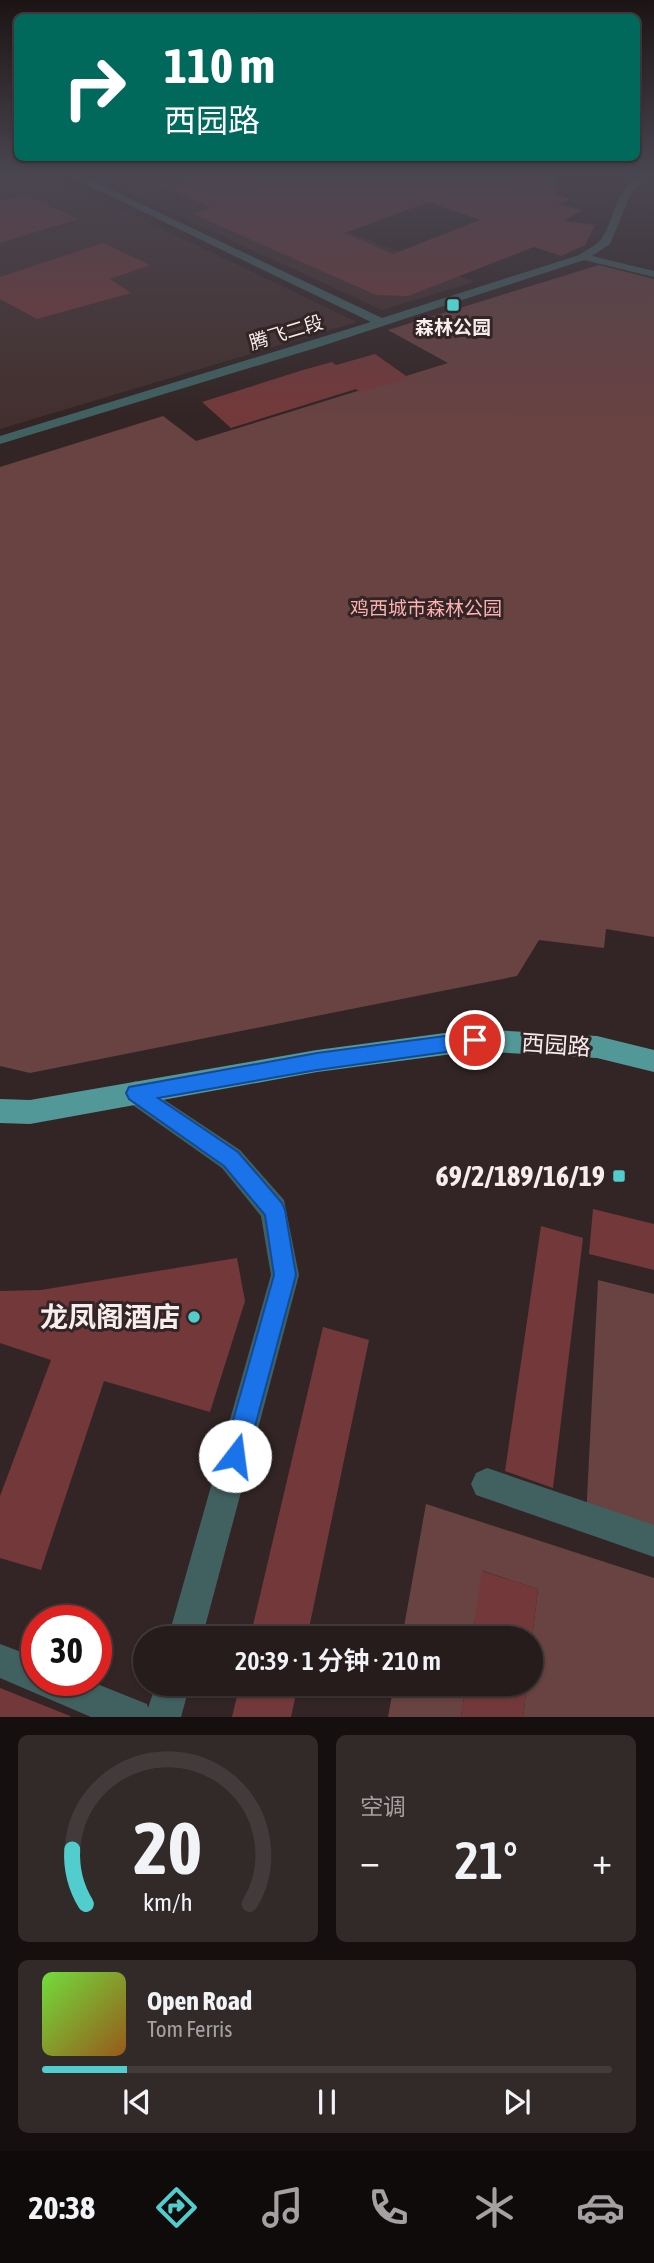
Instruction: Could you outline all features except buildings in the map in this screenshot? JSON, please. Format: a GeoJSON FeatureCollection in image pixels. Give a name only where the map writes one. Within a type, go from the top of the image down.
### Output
{"type":"FeatureCollection","features":[{"type":"Feature","properties":{"kind":"main road","name":"西园路"},"geometry":{"type":"LineString","coordinates":[[0,1111],[30,1112],[317,1061],[475,1040],[597,1047],[654,1061]]}},
{"type":"Feature","properties":{"kind":"street"},"geometry":{"type":"LineString","coordinates":[[240,255],[381,322]]}},
{"type":"Feature","properties":{"kind":"street"},"geometry":{"type":"LineString","coordinates":[[583,257],[654,274]]}},
{"type":"Feature","properties":{"kind":"street","name":"腾飞二段"},"geometry":{"type":"LineString","coordinates":[[0,440],[583,257]]}},
{"type":"Feature","properties":{"kind":"street"},"geometry":{"type":"LineString","coordinates":[[136,1093],[231,1159],[274,1210],[285,1275],[188,1626]]}},
{"type":"Feature","properties":{"kind":"street"},"geometry":{"type":"LineString","coordinates":[[487,1484],[654,1541]]}},
{"type":"Feature","properties":{"kind":"street"},"geometry":{"type":"LineString","coordinates":[[0,1661],[21,1670]]}},
{"type":"Feature","properties":{"kind":"street"},"geometry":{"type":"LineString","coordinates":[[84,1696],[134,1717]]}},
{"type":"Feature","properties":{"kind":"street"},"geometry":{"type":"LineString","coordinates":[[163,1717],[169,1696]]}},
{"type":"Feature","properties":{"kind":"shaded area"},"geometry":{"type":"Polygon","coordinates":[[[0,255],[217,255],[357,322],[0,429],[0,255]]]}},
{"type":"Feature","properties":{"kind":"shaded area"},"geometry":{"type":"Polygon","coordinates":[[[263,255],[408,255],[474,282],[382,310],[263,255]]]}},
{"type":"Feature","properties":{"kind":"green space","name":"鸡西城市森林公园"},"geometry":{"type":"Polygon","coordinates":[[[599,265],[654,279],[654,937],[606,929],[604,948],[539,940],[517,976],[30,1073],[0,1066],[0,467],[163,416],[196,441],[448,363],[388,330],[599,265]]]}},
{"type":"Feature","properties":{"kind":"green space"},"geometry":{"type":"Polygon","coordinates":[[[598,1280],[654,1294],[654,1541],[586,1518],[598,1280]]]}},
{"type":"Feature","properties":{"kind":"green space"},"geometry":{"type":"Polygon","coordinates":[[[426,1504],[654,1578],[654,1717],[523,1717],[526,1696],[543,1696],[543,1626],[533,1626],[538,1589],[483,1571],[474,1626],[404,1626],[426,1504]]]}},
{"type":"Feature","properties":{"kind":"green space"},"geometry":{"type":"Polygon","coordinates":[[[392,1696],[464,1696],[461,1717],[388,1717],[392,1696]]]}},
{"type":"Feature","properties":{"kind":"place","name":"森林公园"},"geometry":{"type":"Point","coordinates":[453,305]}},
{"type":"Feature","properties":{"kind":"place","name":"69/2/189/16/19"},"geometry":{"type":"Point","coordinates":[619,1176]}},
{"type":"Feature","properties":{"kind":"place","name":"龙凤阁酒店"},"geometry":{"type":"Point","coordinates":[194,1317]}},
{"type":"Feature","properties":{"kind":"route"},"geometry":{"type":"LineString","coordinates":[[235,1456],[285,1275],[274,1210],[231,1159],[136,1093],[317,1061],[475,1040]]}}]}
